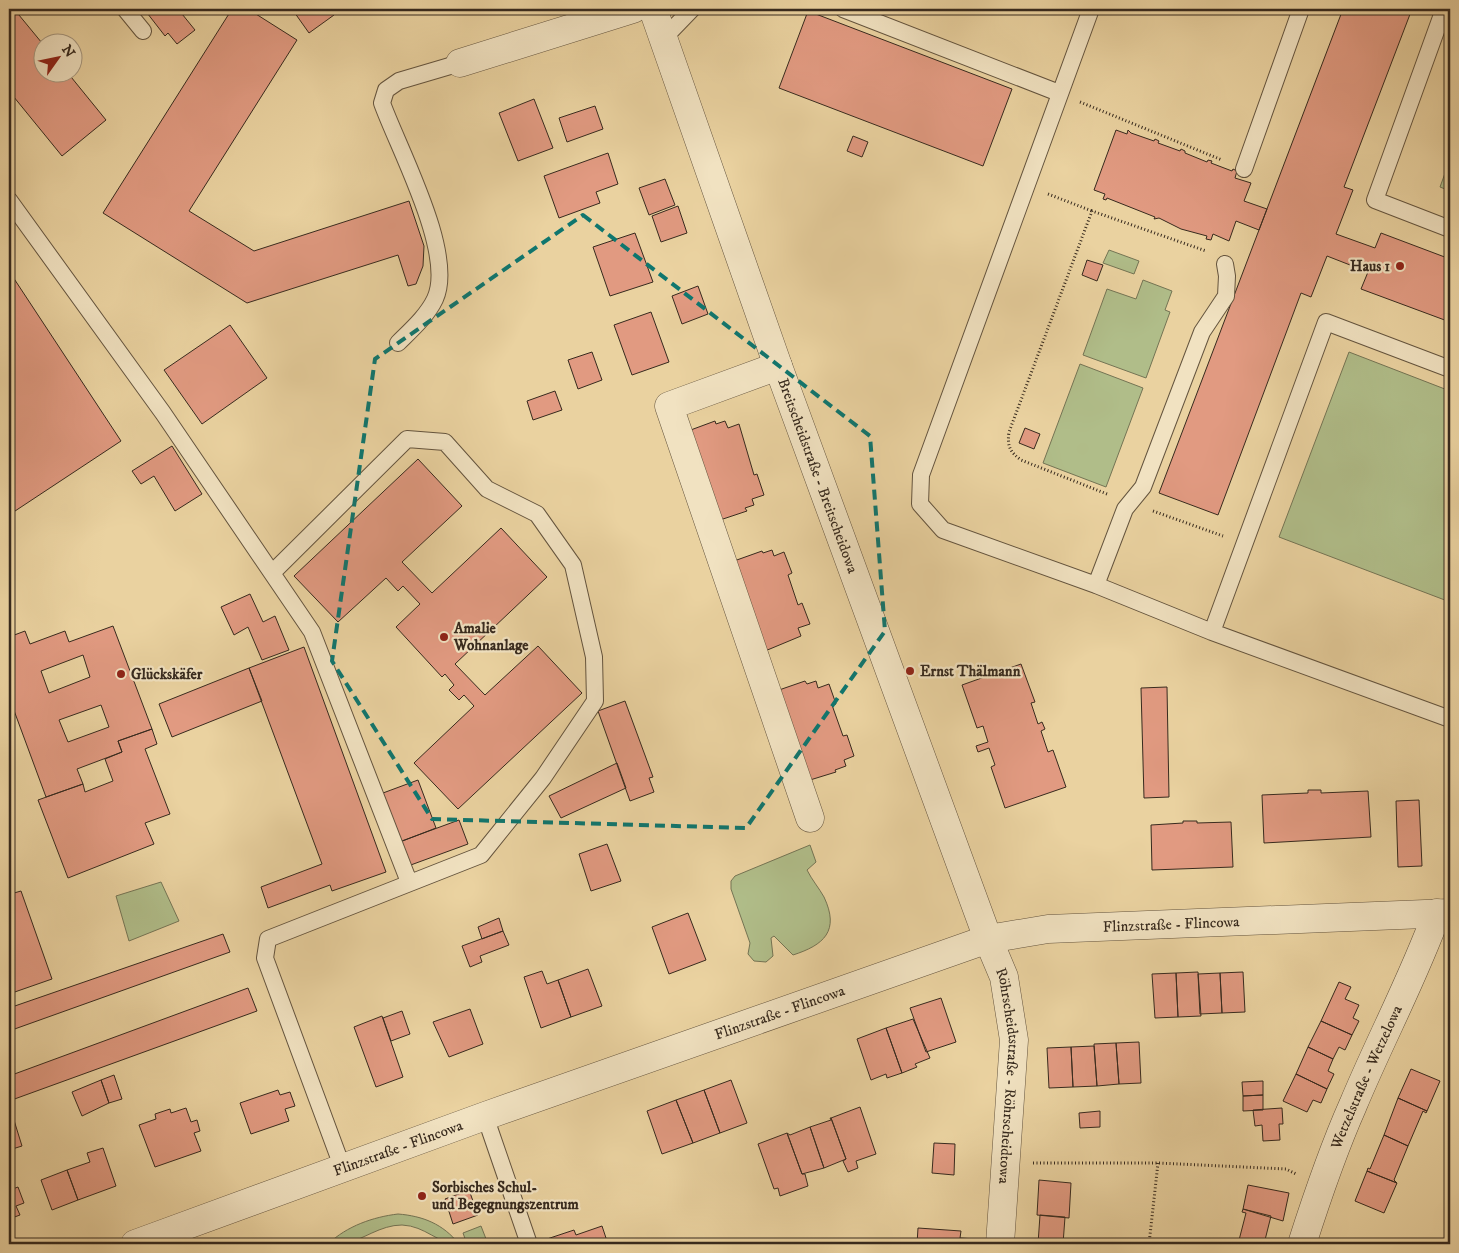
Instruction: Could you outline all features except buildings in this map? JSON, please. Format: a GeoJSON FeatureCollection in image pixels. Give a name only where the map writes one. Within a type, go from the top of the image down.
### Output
{"type":"FeatureCollection","features":[{"type":"Feature","properties":{"kind":"street"},"geometry":{"type":"LineString","coordinates":[[460,63],[633,9]]}},
{"type":"Feature","properties":{"kind":"street","name":"Breitscheidstraße - Breitscheidowa"},"geometry":{"type":"LineString","coordinates":[[653,9],[778,366],[988,940]]}},
{"type":"Feature","properties":{"kind":"street"},"geometry":{"type":"LineString","coordinates":[[778,366],[669,406],[810,818]]}},
{"type":"Feature","properties":{"kind":"street","name":"Flinzstraße - Flincowa"},"geometry":{"type":"LineString","coordinates":[[135,1244],[485,1116],[988,940],[1048,930],[1444,913]]}},
{"type":"Feature","properties":{"kind":"street","name":"Wetzelstraße - Wetzelowa"},"geometry":{"type":"LineString","coordinates":[[1302,1244],[1322,1185],[1353,1105],[1444,913]]}},
{"type":"Feature","properties":{"kind":"street","name":"Röhrscheidtstraße - Röhrscheidtowa"},"geometry":{"type":"LineString","coordinates":[[988,940],[1004,977],[1014,1040],[1000,1244]]}},
{"type":"Feature","properties":{"kind":"lane"},"geometry":{"type":"LineString","coordinates":[[125,9],[143,31]]}},
{"type":"Feature","properties":{"kind":"lane"},"geometry":{"type":"LineString","coordinates":[[664,38],[692,9]]}},
{"type":"Feature","properties":{"kind":"lane"},"geometry":{"type":"LineString","coordinates":[[843,9],[1060,93]]}},
{"type":"Feature","properties":{"kind":"lane"},"geometry":{"type":"LineString","coordinates":[[1091,9],[921,475],[920,504],[943,530],[1096,585],[1212,632],[1450,719]]}},
{"type":"Feature","properties":{"kind":"lane"},"geometry":{"type":"LineString","coordinates":[[1244,169],[1301,9]]}},
{"type":"Feature","properties":{"kind":"lane"},"geometry":{"type":"LineString","coordinates":[[1444,9],[1375,200],[1450,229]]}},
{"type":"Feature","properties":{"kind":"lane"},"geometry":{"type":"LineString","coordinates":[[398,343],[420,320],[435,298],[440,266],[425,206],[382,103],[386,90],[399,81],[460,63]]}},
{"type":"Feature","properties":{"kind":"lane"},"geometry":{"type":"LineString","coordinates":[[9,200],[163,413],[312,632],[409,882]]}},
{"type":"Feature","properties":{"kind":"lane"},"geometry":{"type":"LineString","coordinates":[[1096,585],[1129,503],[1143,487],[1202,332],[1226,296],[1227,276],[1224,264]]}},
{"type":"Feature","properties":{"kind":"lane"},"geometry":{"type":"LineString","coordinates":[[1212,632],[1326,322],[1450,369]]}},
{"type":"Feature","properties":{"kind":"lane"},"geometry":{"type":"LineString","coordinates":[[272,573],[407,439],[445,442],[487,488],[536,514],[573,565],[594,657],[595,701],[543,778],[481,855],[268,939],[265,958],[343,1169]]}},
{"type":"Feature","properties":{"kind":"lane"},"geometry":{"type":"LineString","coordinates":[[485,1116],[529,1244]]}},
{"type":"Feature","properties":{"kind":"path"},"geometry":{"type":"LineString","coordinates":[[1060,93],[1244,169]]}},
{"type":"Feature","properties":{"kind":"path"},"geometry":{"type":"LineString","coordinates":[[1027,186],[1210,252],[1224,264]]}},
{"type":"Feature","properties":{"kind":"path"},"geometry":{"type":"LineString","coordinates":[[1092,211],[1009,432],[1008,443],[1012,454],[1021,460],[1129,503],[1245,543]]}},
{"type":"Feature","properties":{"kind":"path"},"geometry":{"type":"LineString","coordinates":[[1005,1164],[1158,1163],[1286,1169],[1322,1185]]}},
{"type":"Feature","properties":{"kind":"path"},"geometry":{"type":"LineString","coordinates":[[1149,1244],[1158,1163]]}},
{"type":"Feature","properties":{"kind":"highlighted area"},"geometry":{"type":"Polygon","coordinates":[[[583,215],[870,436],[885,631],[746,828],[432,819],[332,661],[375,359],[583,215]]]}},
{"type":"Feature","properties":{"kind":"green space"},"geometry":{"type":"Polygon","coordinates":[[[1448,165],[1450,165],[1450,191],[1440,187],[1448,165]]]}},
{"type":"Feature","properties":{"kind":"green space"},"geometry":{"type":"Polygon","coordinates":[[[1109,250],[1139,261],[1134,274],[1103,263],[1109,250]]]}},
{"type":"Feature","properties":{"kind":"green space"},"geometry":{"type":"Polygon","coordinates":[[[1143,280],[1172,291],[1165,310],[1170,312],[1146,378],[1083,355],[1107,289],[1136,299],[1143,280]]]}},
{"type":"Feature","properties":{"kind":"green space"},"geometry":{"type":"Polygon","coordinates":[[[1349,352],[1450,391],[1450,602],[1279,537],[1349,352]]]}},
{"type":"Feature","properties":{"kind":"green space"},"geometry":{"type":"Polygon","coordinates":[[[1080,364],[1143,388],[1106,487],[1043,463],[1080,364]]]}},
{"type":"Feature","properties":{"kind":"green space"},"geometry":{"type":"Polygon","coordinates":[[[810,845],[816,862],[807,870],[824,897],[829,909],[829,928],[826,935],[813,946],[793,955],[774,936],[771,938],[773,956],[766,962],[754,961],[748,954],[750,943],[731,889],[731,881],[735,876],[810,845]]]}},
{"type":"Feature","properties":{"kind":"green space"},"geometry":{"type":"Polygon","coordinates":[[[161,882],[179,921],[129,941],[116,896],[161,882]]]}},
{"type":"Feature","properties":{"kind":"green space"},"geometry":{"type":"Polygon","coordinates":[[[398,1214],[432,1222],[446,1231],[459,1244],[444,1241],[418,1228],[402,1225],[386,1227],[344,1244],[328,1244],[343,1232],[361,1223],[379,1217],[398,1214]]]}},
{"type":"Feature","properties":{"kind":"green space"},"geometry":{"type":"Polygon","coordinates":[[[481,1226],[488,1244],[467,1244],[463,1233],[481,1226]]]}},
{"type":"Feature","properties":{"kind":"place","name":"Haus 1"},"geometry":{"type":"Point","coordinates":[1400,266]}},
{"type":"Feature","properties":{"kind":"place","name":"Amalie Wohnanlage"},"geometry":{"type":"Point","coordinates":[444,637]}},
{"type":"Feature","properties":{"kind":"place","name":"Ernst Thälmann"},"geometry":{"type":"Point","coordinates":[910,671]}},
{"type":"Feature","properties":{"kind":"place","name":"Glückskäfer"},"geometry":{"type":"Point","coordinates":[121,674]}},
{"type":"Feature","properties":{"kind":"place","name":"Sorbisches Schul- und Begegnungszentrum"},"geometry":{"type":"Point","coordinates":[422,1196]}}]}
